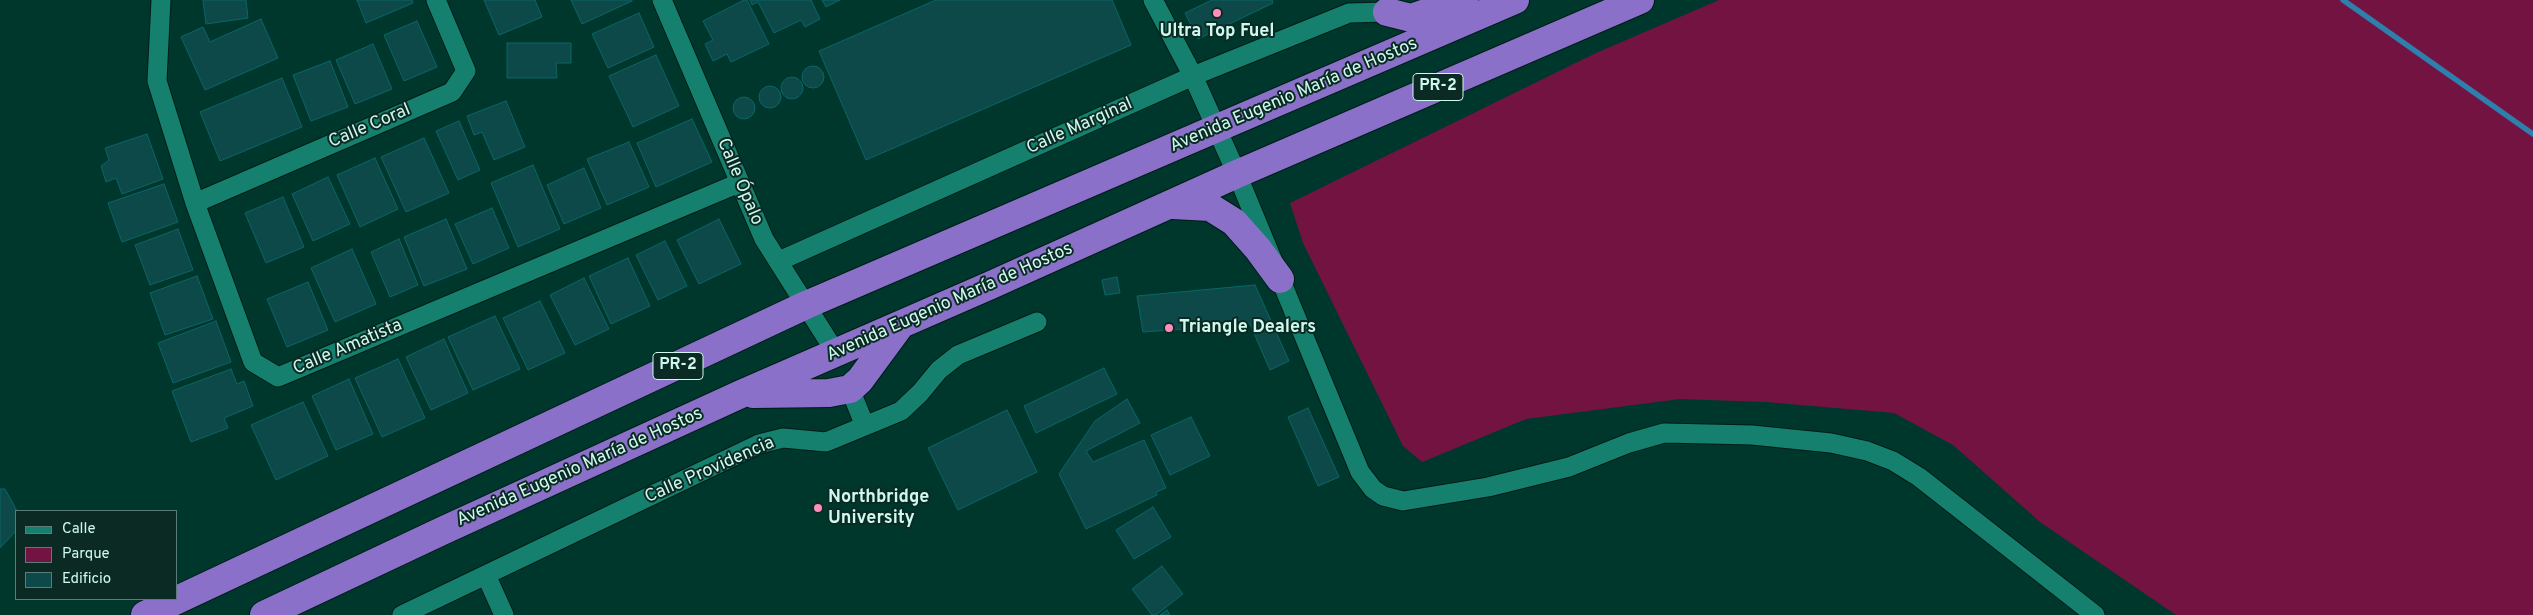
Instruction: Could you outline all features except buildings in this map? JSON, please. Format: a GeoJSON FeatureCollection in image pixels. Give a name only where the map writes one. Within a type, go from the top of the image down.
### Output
{"type":"FeatureCollection","features":[{"type":"Feature","properties":{"kind":"highway"},"geometry":{"type":"LineString","coordinates":[[1387,12],[1411,18],[1464,0]]}},
{"type":"Feature","properties":{"kind":"highway","name":"Avenida Eugenio María de Hostos"},"geometry":{"type":"LineString","coordinates":[[178,600],[806,306],[1515,0]]}},
{"type":"Feature","properties":{"kind":"highway","name":"Avenida Eugenio María de Hostos"},"geometry":{"type":"LineString","coordinates":[[264,615],[741,394],[901,325],[1236,174],[1640,0]]}},
{"type":"Feature","properties":{"kind":"highway"},"geometry":{"type":"LineString","coordinates":[[1169,204],[1210,207],[1234,222],[1258,249],[1280,279]]}},
{"type":"Feature","properties":{"kind":"highway"},"geometry":{"type":"LineString","coordinates":[[741,394],[829,393],[850,389],[860,380],[901,325]]}},
{"type":"Feature","properties":{"kind":"highway","name":"Avenida Eugenio María de Hostos"},"geometry":{"type":"LineString","coordinates":[[145,615],[177,600]]}},
{"type":"Feature","properties":{"kind":"street","name":"Calle Amatista"},"geometry":{"type":"LineString","coordinates":[[160,0],[157,81],[195,203],[253,362],[278,377],[739,183]]}},
{"type":"Feature","properties":{"kind":"street","name":"Calle Coral"},"geometry":{"type":"LineString","coordinates":[[195,203],[452,92],[466,71],[436,0]]}},
{"type":"Feature","properties":{"kind":"street"},"geometry":{"type":"LineString","coordinates":[[1153,0],[1193,76],[1217,129],[1360,472],[1373,489],[1383,496],[1403,501],[1488,487],[1569,467],[1629,442],[1664,433],[1752,435],[1831,443],[1867,451],[1893,461],[1919,477],[2095,615]]}},
{"type":"Feature","properties":{"kind":"street","name":"Calle Ópalo"},"geometry":{"type":"LineString","coordinates":[[664,1],[764,239],[836,353]]}},
{"type":"Feature","properties":{"kind":"street","name":"Calle Marginal"},"geometry":{"type":"LineString","coordinates":[[779,261],[1193,76],[1349,13],[1387,12]]}},
{"type":"Feature","properties":{"kind":"street","name":"Calle Providencia"},"geometry":{"type":"LineString","coordinates":[[402,615],[759,444],[783,438],[826,442],[901,411],[920,393],[939,370],[958,355],[1037,322]]}},
{"type":"Feature","properties":{"kind":"street"},"geometry":{"type":"LineString","coordinates":[[850,389],[865,426]]}},
{"type":"Feature","properties":{"kind":"street"},"geometry":{"type":"LineString","coordinates":[[486,575],[504,615]]}},
{"type":"Feature","properties":{"kind":"green space"},"geometry":{"type":"Polygon","coordinates":[[[1719,0],[2533,0],[2533,615],[2176,615],[2040,522],[1953,445],[1894,413],[1766,402],[1680,399],[1526,419],[1422,462],[1403,446],[1303,243],[1290,203],[1596,53],[1719,0]]]}},
{"type":"Feature","properties":{"kind":"waterway"},"geometry":{"type":"LineString","coordinates":[[2343,0],[2533,134]]}},
{"type":"Feature","properties":{"kind":"place","name":"Ultra Top Fuel"},"geometry":{"type":"Point","coordinates":[1217,13]}},
{"type":"Feature","properties":{"kind":"place","name":"Triangle Dealers"},"geometry":{"type":"Point","coordinates":[1169,328]}},
{"type":"Feature","properties":{"kind":"place","name":"Northbridge University"},"geometry":{"type":"Point","coordinates":[818,508]}}]}
